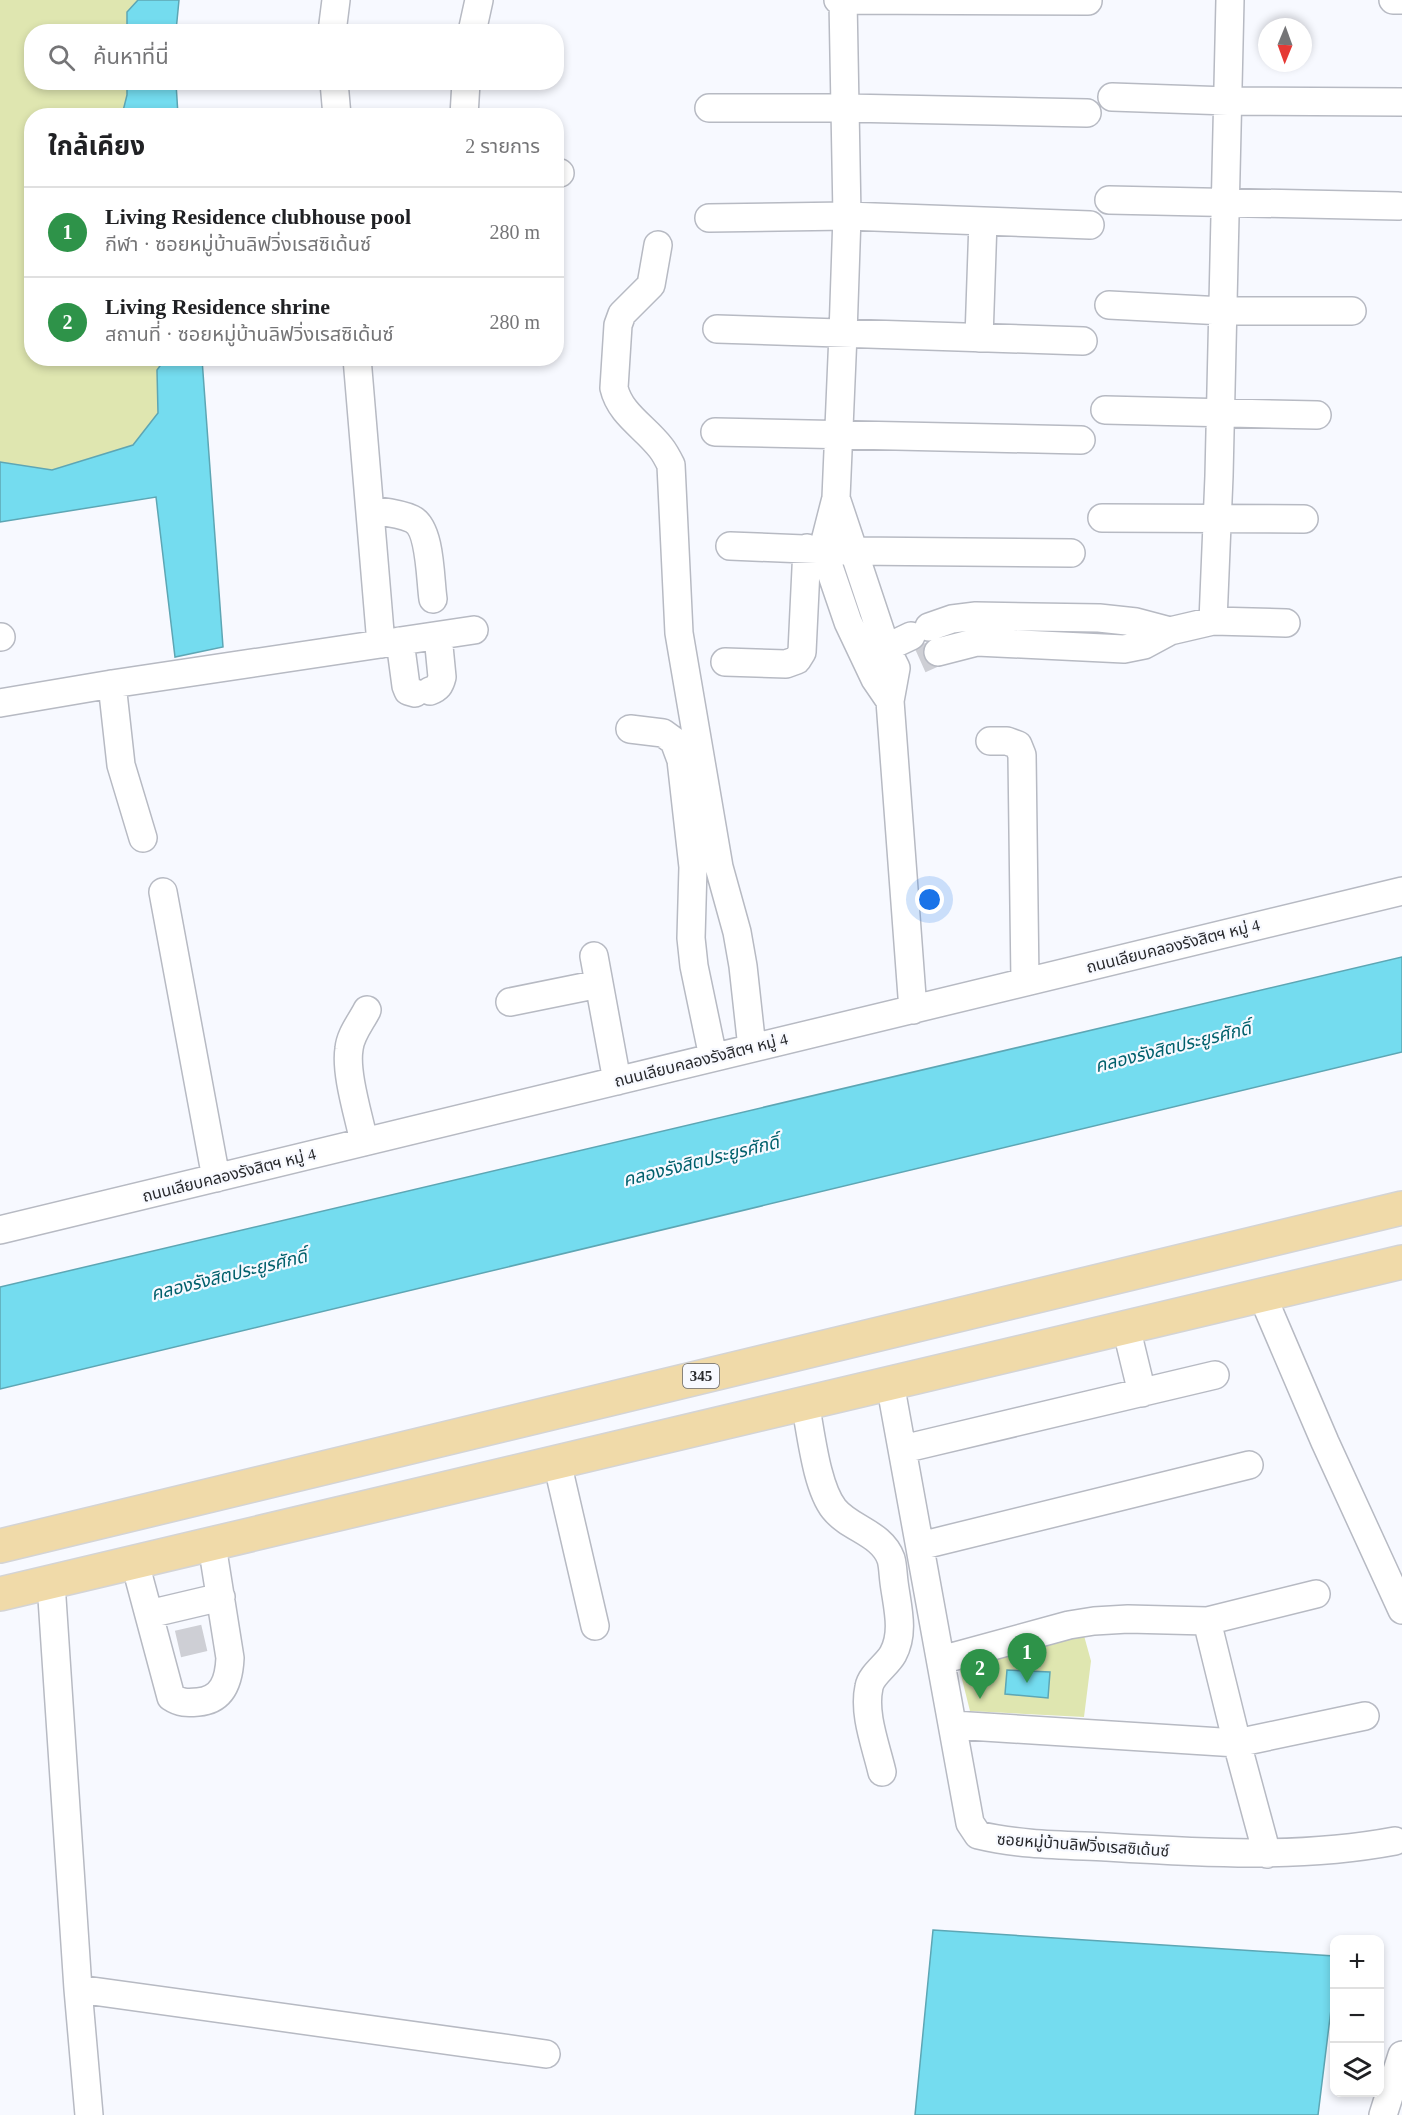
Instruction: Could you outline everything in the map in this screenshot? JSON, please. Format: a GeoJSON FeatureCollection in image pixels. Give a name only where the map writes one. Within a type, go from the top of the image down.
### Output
{"type":"FeatureCollection","features":[{"type":"Feature","properties":{"kind":"main road","name":"345"},"geometry":{"type":"LineString","coordinates":[[0,1546],[1402,1208]]}},
{"type":"Feature","properties":{"kind":"main road"},"geometry":{"type":"LineString","coordinates":[[0,1594],[1402,1262]]}},
{"type":"Feature","properties":{"kind":"main road"},"geometry":{"type":"LineString","coordinates":[[922,1323],[932,1373]]}},
{"type":"Feature","properties":{"kind":"street"},"geometry":{"type":"LineString","coordinates":[[333,24],[336,0]]}},
{"type":"Feature","properties":{"kind":"street"},"geometry":{"type":"LineString","coordinates":[[474,24],[479,0]]}},
{"type":"Feature","properties":{"kind":"street"},"geometry":{"type":"LineString","coordinates":[[725,662],[786,664],[797,660],[802,652],[815,549],[836,498],[847,216],[846,108],[841,0],[1088,1]]}},
{"type":"Feature","properties":{"kind":"street"},"geometry":{"type":"LineString","coordinates":[[1213,621],[1230,0]]}},
{"type":"Feature","properties":{"kind":"street"},"geometry":{"type":"LineString","coordinates":[[1393,0],[1402,0]]}},
{"type":"Feature","properties":{"kind":"street"},"geometry":{"type":"LineString","coordinates":[[335,90],[336,108]]}},
{"type":"Feature","properties":{"kind":"street"},"geometry":{"type":"LineString","coordinates":[[464,108],[466,90]]}},
{"type":"Feature","properties":{"kind":"street"},"geometry":{"type":"LineString","coordinates":[[1112,97],[1228,101],[1402,102]]}},
{"type":"Feature","properties":{"kind":"street"},"geometry":{"type":"LineString","coordinates":[[709,108],[846,108],[1087,113]]}},
{"type":"Feature","properties":{"kind":"street"},"geometry":{"type":"LineString","coordinates":[[1109,200],[1398,206]]}},
{"type":"Feature","properties":{"kind":"street"},"geometry":{"type":"LineString","coordinates":[[709,218],[847,216],[1090,225]]}},
{"type":"Feature","properties":{"kind":"street"},"geometry":{"type":"LineString","coordinates":[[979,338],[983,221]]}},
{"type":"Feature","properties":{"kind":"street"},"geometry":{"type":"LineString","coordinates":[[658,245],[651,285],[622,314],[618,325],[614,388],[622,408],[662,448],[671,465],[679,633],[719,867],[737,932],[743,966],[752,1048]]}},
{"type":"Feature","properties":{"kind":"street"},"geometry":{"type":"LineString","coordinates":[[1109,305],[1223,311],[1352,312]]}},
{"type":"Feature","properties":{"kind":"street"},"geometry":{"type":"LineString","coordinates":[[717,329],[1083,341]]}},
{"type":"Feature","properties":{"kind":"street"},"geometry":{"type":"LineString","coordinates":[[358,366],[370,510],[390,643],[408,690],[423,692],[436,688],[442,677],[438,636]]}},
{"type":"Feature","properties":{"kind":"street"},"geometry":{"type":"LineString","coordinates":[[1105,410],[1317,415]]}},
{"type":"Feature","properties":{"kind":"street"},"geometry":{"type":"LineString","coordinates":[[715,432],[1081,440]]}},
{"type":"Feature","properties":{"kind":"street"},"geometry":{"type":"LineString","coordinates":[[836,498],[853,551],[902,654],[890,701],[913,1010]]}},
{"type":"Feature","properties":{"kind":"street"},"geometry":{"type":"LineString","coordinates":[[370,510],[400,515],[414,520],[421,528],[426,541],[433,599]]}},
{"type":"Feature","properties":{"kind":"street"},"geometry":{"type":"LineString","coordinates":[[1102,518],[1304,519]]}},
{"type":"Feature","properties":{"kind":"street"},"geometry":{"type":"LineString","coordinates":[[730,546],[853,551],[1071,553]]}},
{"type":"Feature","properties":{"kind":"street"},"geometry":{"type":"LineString","coordinates":[[815,549],[848,622],[902,654],[977,642],[1124,649],[1144,645],[1170,631],[1213,621],[1286,623]]}},
{"type":"Feature","properties":{"kind":"street"},"geometry":{"type":"LineString","coordinates":[[0,703],[474,630]]}},
{"type":"Feature","properties":{"kind":"street"},"geometry":{"type":"LineString","coordinates":[[112,684],[121,765],[143,838]]}},
{"type":"Feature","properties":{"kind":"street"},"geometry":{"type":"LineString","coordinates":[[630,729],[663,733],[674,741],[681,760],[693,867],[691,938],[694,966],[713,1057]]}},
{"type":"Feature","properties":{"kind":"street"},"geometry":{"type":"LineString","coordinates":[[990,741],[1007,741],[1018,745],[1023,755],[1025,982]]}},
{"type":"Feature","properties":{"kind":"street","name":"ถนนเลียบคลองรังสิตฯ หมู่ 4"},"geometry":{"type":"LineString","coordinates":[[0,1230],[1402,891]]}},
{"type":"Feature","properties":{"kind":"street"},"geometry":{"type":"LineString","coordinates":[[163,892],[216,1178]]}},
{"type":"Feature","properties":{"kind":"street"},"geometry":{"type":"LineString","coordinates":[[594,956],[617,1081]]}},
{"type":"Feature","properties":{"kind":"street"},"geometry":{"type":"LineString","coordinates":[[510,1002],[599,984]]}},
{"type":"Feature","properties":{"kind":"street"},"geometry":{"type":"LineString","coordinates":[[364,1142],[350,1072],[349,1048],[367,1010]]}},
{"type":"Feature","properties":{"kind":"street"},"geometry":{"type":"LineString","coordinates":[[1262,1295],[1325,1442],[1402,1610]]}},
{"type":"Feature","properties":{"kind":"street"},"geometry":{"type":"LineString","coordinates":[[1126,1327],[1142,1392]]}},
{"type":"Feature","properties":{"kind":"street"},"geometry":{"type":"LineString","coordinates":[[903,1449],[1215,1375]]}},
{"type":"Feature","properties":{"kind":"street","name":"ซอยหมู่บ้านลิฟวิ่งเรสซิเด้นซ์"},"geometry":{"type":"LineString","coordinates":[[890,1383],[970,1823],[978,1835],[996,1839],[1101,1847],[1267,1854],[1328,1851],[1395,1841]]}},
{"type":"Feature","properties":{"kind":"street"},"geometry":{"type":"LineString","coordinates":[[805,1403],[823,1490],[832,1507],[844,1520],[871,1535],[883,1545],[891,1560],[900,1622],[899,1640],[892,1655],[869,1684],[866,1704],[882,1772]]}},
{"type":"Feature","properties":{"kind":"street"},"geometry":{"type":"LineString","coordinates":[[557,1462],[595,1626]]}},
{"type":"Feature","properties":{"kind":"street"},"geometry":{"type":"LineString","coordinates":[[920,1546],[1249,1465]]}},
{"type":"Feature","properties":{"kind":"street"},"geometry":{"type":"LineString","coordinates":[[135,1563],[149,1614],[169,1647],[171,1697],[185,1703],[207,1701],[217,1697],[230,1670],[218,1635],[221,1598],[213,1545]]}},
{"type":"Feature","properties":{"kind":"street"},"geometry":{"type":"LineString","coordinates":[[51,1583],[78,1989],[89,2115]]}},
{"type":"Feature","properties":{"kind":"street"},"geometry":{"type":"LineString","coordinates":[[940,1660],[1069,1625],[1128,1619],[1207,1621],[1316,1594]]}},
{"type":"Feature","properties":{"kind":"street"},"geometry":{"type":"LineString","coordinates":[[149,1614],[221,1598]]}},
{"type":"Feature","properties":{"kind":"street"},"geometry":{"type":"LineString","coordinates":[[1207,1621],[1267,1854]]}},
{"type":"Feature","properties":{"kind":"street"},"geometry":{"type":"LineString","coordinates":[[953,1725],[1237,1743],[1365,1716]]}},
{"type":"Feature","properties":{"kind":"street"},"geometry":{"type":"LineString","coordinates":[[78,1989],[546,2054]]}},
{"type":"Feature","properties":{"kind":"street"},"geometry":{"type":"LineString","coordinates":[[1383,2115],[1402,2055]]}},
{"type":"Feature","properties":{"kind":"green space"},"geometry":{"type":"Polygon","coordinates":[[[0,0],[138,0],[127,12],[127,24],[24,24],[24,90],[127,90],[127,95],[124,108],[24,108],[24,366],[160,366],[157,370],[158,413],[133,445],[52,470],[0,462],[0,0]]]}},
{"type":"Feature","properties":{"kind":"green space"},"geometry":{"type":"Polygon","coordinates":[[[1083,1632],[1091,1661],[1084,1717],[970,1711],[959,1667],[1083,1632]]]}},
{"type":"Feature","properties":{"kind":"water"},"geometry":{"type":"Polygon","coordinates":[[[138,0],[179,0],[177,24],[127,24],[127,12],[138,0]]]}},
{"type":"Feature","properties":{"kind":"water"},"geometry":{"type":"Polygon","coordinates":[[[127,90],[176,90],[178,108],[124,108],[127,90]]]}},
{"type":"Feature","properties":{"kind":"water"},"geometry":{"type":"Polygon","coordinates":[[[160,366],[203,366],[223,647],[175,657],[156,497],[0,522],[0,462],[52,470],[133,445],[158,413],[157,370],[160,366]]]}},
{"type":"Feature","properties":{"kind":"water","name":"คลองรังสิตประยูรศักดิ์"},"geometry":{"type":"Polygon","coordinates":[[[1402,957],[1402,1052],[0,1389],[0,1287],[1402,957]]]}},
{"type":"Feature","properties":{"kind":"water"},"geometry":{"type":"Polygon","coordinates":[[[1007,1670],[1050,1672],[1048,1698],[1005,1694],[1007,1670]]]}},
{"type":"Feature","properties":{"kind":"water"},"geometry":{"type":"Polygon","coordinates":[[[933,1930],[1330,1956],[1330,2018],[1318,2115],[915,2115],[933,1930]]]}},
{"type":"Feature","properties":{"kind":"tunnel"},"geometry":{"type":"LineString","coordinates":[[920,660],[938,652]]}},
{"type":"Feature","properties":{"kind":"tunnel"},"geometry":{"type":"LineString","coordinates":[[178,1644],[208,1637]]}},
{"type":"Feature","properties":{"kind":"place","name":"Living Residence clubhouse pool"},"geometry":{"type":"Point","coordinates":[1027,1683]}},
{"type":"Feature","properties":{"kind":"place","name":"Living Residence shrine"},"geometry":{"type":"Point","coordinates":[980,1699]}}]}
